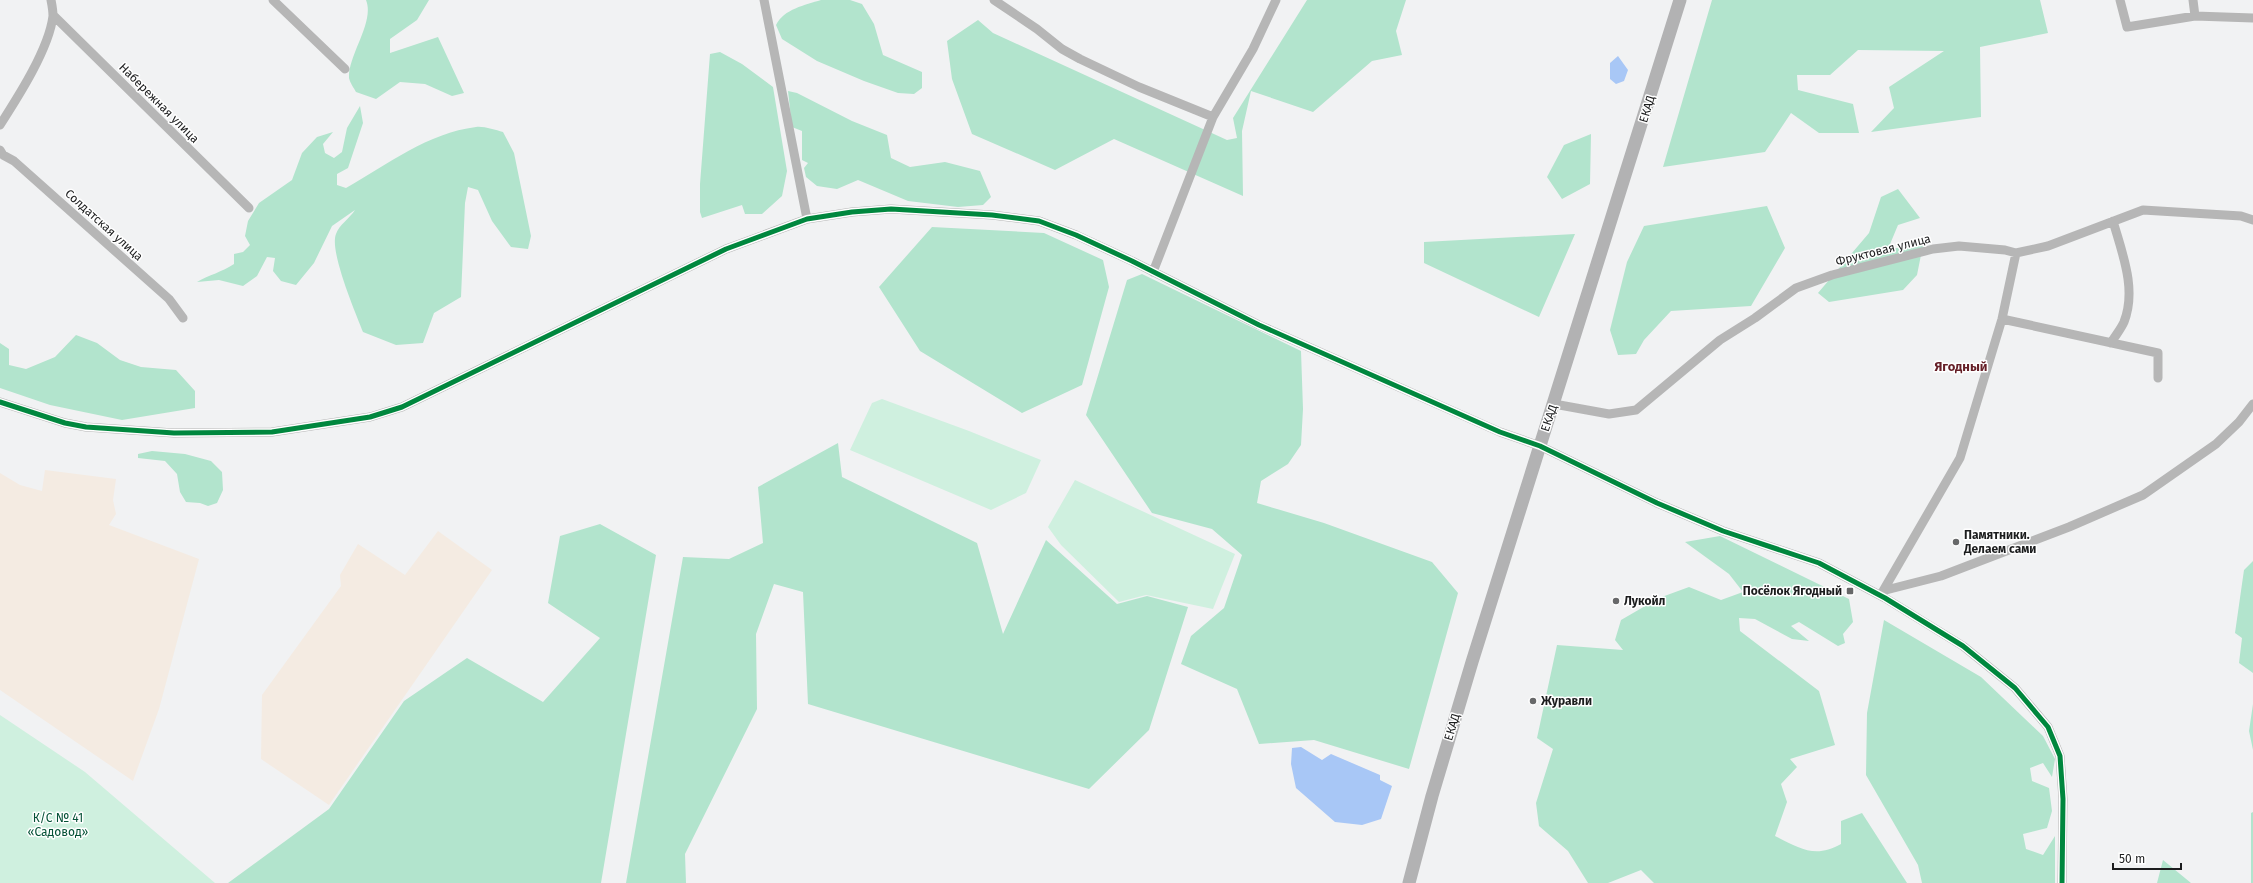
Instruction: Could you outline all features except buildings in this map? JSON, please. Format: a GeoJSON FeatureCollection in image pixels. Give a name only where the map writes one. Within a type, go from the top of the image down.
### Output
{"type":"FeatureCollection","features":[{"type":"Feature","properties":{"kind":"highway","name":"ЕКАД"},"geometry":{"type":"LineString","coordinates":[[1409,883],[1432,796],[1680,0]]}},
{"type":"Feature","properties":{"kind":"street"},"geometry":{"type":"LineString","coordinates":[[0,125],[25,85],[45,39],[53,15],[51,0]]}},
{"type":"Feature","properties":{"kind":"street"},"geometry":{"type":"LineString","coordinates":[[273,0],[345,69]]}},
{"type":"Feature","properties":{"kind":"street"},"geometry":{"type":"LineString","coordinates":[[764,0],[807,219]]}},
{"type":"Feature","properties":{"kind":"street"},"geometry":{"type":"LineString","coordinates":[[994,0],[1037,29],[1062,49],[1080,60],[1139,87],[1214,117]]}},
{"type":"Feature","properties":{"kind":"street"},"geometry":{"type":"LineString","coordinates":[[1153,272],[1214,117],[1253,49],[1276,0]]}},
{"type":"Feature","properties":{"kind":"street"},"geometry":{"type":"LineString","coordinates":[[2120,0],[2127,27],[2195,16],[2253,18]]}},
{"type":"Feature","properties":{"kind":"street"},"geometry":{"type":"LineString","coordinates":[[2193,0],[2195,16]]}},
{"type":"Feature","properties":{"kind":"street","name":"Набережная улица"},"geometry":{"type":"LineString","coordinates":[[53,15],[249,208]]}},
{"type":"Feature","properties":{"kind":"street","name":"Солдатская улица"},"geometry":{"type":"LineString","coordinates":[[1,156],[14,161],[169,300],[183,318]]}},
{"type":"Feature","properties":{"kind":"street"},"geometry":{"type":"LineString","coordinates":[[0,402],[65,423],[125,431],[272,432],[370,417],[402,406],[726,249],[807,219],[852,212],[891,209],[992,215],[1039,220],[1076,235],[1259,325],[1500,432],[1540,446],[1657,503],[1723,531],[1819,562],[1882,592],[1963,646],[2015,688],[2048,727],[2060,756],[2063,799],[2062,883]]}},
{"type":"Feature","properties":{"kind":"street","name":"Фруктовая улица"},"geometry":{"type":"LineString","coordinates":[[1554,404],[1604,413],[1636,410],[1720,340],[1755,318],[1796,288],[1832,275],[1933,249],[1959,246],[2005,250],[2016,253],[2048,246],[2143,210],[2242,216],[2253,220]]}},
{"type":"Feature","properties":{"kind":"street"},"geometry":{"type":"LineString","coordinates":[[2111,343],[2124,322],[2129,304],[2129,279],[2113,221]]}},
{"type":"Feature","properties":{"kind":"street"},"geometry":{"type":"LineString","coordinates":[[1882,592],[1960,458],[2002,319],[2016,253]]}},
{"type":"Feature","properties":{"kind":"street"},"geometry":{"type":"LineString","coordinates":[[2002,319],[2158,353],[2158,378]]}},
{"type":"Feature","properties":{"kind":"street"},"geometry":{"type":"LineString","coordinates":[[1882,592],[1941,576],[2069,527],[2143,495],[2216,444],[2239,422],[2253,404]]}},
{"type":"Feature","properties":{"kind":"street"},"geometry":{"type":"LineString","coordinates":[[1592,420],[1604,413]]}},
{"type":"Feature","properties":{"kind":"shaded area"},"geometry":{"type":"Polygon","coordinates":[[[45,470],[116,479],[113,500],[116,514],[109,525],[199,559],[159,709],[133,781],[0,690],[0,473],[20,485],[42,491],[45,470]]]}},
{"type":"Feature","properties":{"kind":"shaded area"},"geometry":{"type":"Polygon","coordinates":[[[438,531],[492,570],[329,805],[261,759],[262,695],[341,586],[340,575],[358,544],[405,575],[438,531]]]}},
{"type":"Feature","properties":{"kind":"green space"},"geometry":{"type":"Polygon","coordinates":[[[366,0],[429,0],[417,20],[390,39],[390,53],[438,37],[464,93],[452,96],[425,84],[400,82],[376,99],[356,92],[349,78],[352,59],[367,18],[368,9],[366,0]]]}},
{"type":"Feature","properties":{"kind":"green space"},"geometry":{"type":"Polygon","coordinates":[[[821,0],[850,0],[862,4],[874,24],[883,55],[922,72],[922,88],[914,94],[898,93],[864,81],[817,61],[782,39],[776,25],[784,15],[796,8],[821,0]]]}},
{"type":"Feature","properties":{"kind":"green space"},"geometry":{"type":"Polygon","coordinates":[[[1307,0],[1406,0],[1396,31],[1402,55],[1372,61],[1313,112],[1251,91],[1242,131],[1243,196],[1114,139],[1055,170],[972,134],[952,79],[947,41],[978,20],[993,33],[1227,140],[1237,138],[1233,118],[1307,0]]]}},
{"type":"Feature","properties":{"kind":"green space"},"geometry":{"type":"Polygon","coordinates":[[[1712,0],[2040,0],[2048,33],[1980,47],[1981,117],[1871,132],[1894,108],[1889,87],[1944,51],[1858,50],[1830,75],[1797,75],[1798,90],[1853,104],[1859,133],[1819,133],[1791,113],[1765,152],[1663,167],[1712,0]]]}},
{"type":"Feature","properties":{"kind":"green space"},"geometry":{"type":"Polygon","coordinates":[[[720,52],[742,64],[773,87],[787,171],[782,196],[762,214],[745,214],[742,205],[702,218],[700,212],[700,184],[710,54],[720,52]]]}},
{"type":"Feature","properties":{"kind":"green space"},"geometry":{"type":"Polygon","coordinates":[[[788,91],[797,93],[852,121],[887,135],[891,158],[910,167],[945,162],[980,171],[991,197],[983,205],[958,207],[908,201],[858,180],[837,189],[817,186],[806,177],[804,168],[808,163],[802,160],[802,131],[792,127],[788,91]]]}},
{"type":"Feature","properties":{"kind":"green space"},"geometry":{"type":"Polygon","coordinates":[[[360,106],[363,123],[348,168],[337,174],[337,185],[346,188],[409,151],[458,130],[479,127],[490,128],[503,132],[514,153],[531,236],[528,249],[511,247],[492,221],[478,190],[468,187],[465,203],[461,297],[434,313],[423,343],[396,345],[363,332],[344,283],[336,254],[335,242],[337,231],[355,210],[332,226],[314,263],[296,285],[281,281],[273,271],[275,258],[267,257],[257,276],[243,286],[219,280],[197,282],[234,264],[234,254],[243,252],[250,245],[245,236],[248,221],[259,203],[292,180],[302,153],[317,137],[333,132],[323,144],[325,153],[334,158],[342,152],[347,128],[360,106]]]}},
{"type":"Feature","properties":{"kind":"green space"},"geometry":{"type":"Polygon","coordinates":[[[1591,134],[1590,184],[1562,199],[1547,177],[1564,145],[1591,134]]]}},
{"type":"Feature","properties":{"kind":"green space"},"geometry":{"type":"Polygon","coordinates":[[[1898,189],[1920,218],[1898,225],[1888,249],[1923,245],[1917,275],[1903,290],[1829,302],[1818,293],[1869,233],[1881,197],[1898,189]]]}},
{"type":"Feature","properties":{"kind":"green space"},"geometry":{"type":"Polygon","coordinates":[[[1767,206],[1785,248],[1751,306],[1671,311],[1644,340],[1636,354],[1618,355],[1610,330],[1627,262],[1644,226],[1767,206]]]}},
{"type":"Feature","properties":{"kind":"green space"},"geometry":{"type":"Polygon","coordinates":[[[932,227],[1044,233],[1103,260],[1109,287],[1082,385],[1022,413],[920,351],[879,287],[932,227]]]}},
{"type":"Feature","properties":{"kind":"green space"},"geometry":{"type":"Polygon","coordinates":[[[1575,234],[1539,317],[1424,263],[1424,242],[1575,234]]]}},
{"type":"Feature","properties":{"kind":"green space"},"geometry":{"type":"Polygon","coordinates":[[[1142,274],[1301,351],[1303,409],[1301,445],[1288,464],[1261,481],[1257,503],[1324,523],[1432,562],[1458,593],[1409,769],[1314,740],[1259,744],[1237,689],[1181,664],[1191,636],[1224,608],[1242,555],[1212,529],[1152,513],[1086,415],[1127,280],[1142,274]]]}},
{"type":"Feature","properties":{"kind":"green space"},"geometry":{"type":"Polygon","coordinates":[[[76,335],[97,343],[120,360],[141,367],[176,370],[195,391],[195,408],[122,420],[50,405],[0,388],[0,343],[9,349],[9,365],[26,369],[55,357],[76,335]]]}},
{"type":"Feature","properties":{"kind":"green space"},"geometry":{"type":"Polygon","coordinates":[[[882,399],[969,431],[1041,460],[1026,493],[991,510],[850,450],[872,403],[882,399]]]}},
{"type":"Feature","properties":{"kind":"green space"},"geometry":{"type":"Polygon","coordinates":[[[838,443],[842,477],[977,543],[1003,634],[1046,540],[1117,604],[1147,596],[1188,607],[1149,730],[1089,789],[808,704],[803,592],[774,584],[756,634],[757,709],[685,854],[686,883],[626,883],[683,557],[729,559],[763,543],[758,487],[838,443]]]}},
{"type":"Feature","properties":{"kind":"green space"},"geometry":{"type":"Polygon","coordinates":[[[152,451],[185,454],[211,461],[222,472],[223,490],[217,503],[208,506],[200,503],[186,502],[180,492],[177,474],[165,461],[138,458],[138,454],[152,451]]]}},
{"type":"Feature","properties":{"kind":"green space"},"geometry":{"type":"Polygon","coordinates":[[[1075,480],[1235,554],[1213,609],[1146,595],[1119,602],[1061,545],[1048,527],[1075,480]]]}},
{"type":"Feature","properties":{"kind":"green space"},"geometry":{"type":"Polygon","coordinates":[[[600,524],[656,555],[601,883],[228,883],[329,809],[404,701],[467,658],[543,702],[600,638],[548,603],[560,536],[600,524]]]}},
{"type":"Feature","properties":{"kind":"green space"},"geometry":{"type":"Polygon","coordinates":[[[1720,536],[1849,599],[1853,622],[1843,634],[1845,643],[1838,646],[1799,622],[1791,626],[1809,641],[1792,639],[1755,619],[1739,618],[1740,631],[1819,691],[1835,745],[1790,759],[1797,767],[1781,784],[1787,802],[1775,836],[1800,848],[1823,851],[1841,844],[1841,821],[1862,813],[1907,883],[1654,883],[1641,870],[1608,883],[1588,883],[1568,851],[1539,826],[1536,803],[1553,749],[1537,738],[1557,645],[1623,650],[1615,640],[1621,620],[1659,598],[1689,587],[1721,600],[1743,592],[1729,574],[1685,542],[1720,536]]]}},
{"type":"Feature","properties":{"kind":"green space"},"geometry":{"type":"Polygon","coordinates":[[[2253,561],[2253,673],[2239,663],[2242,638],[2235,633],[2244,570],[2253,561]]]}},
{"type":"Feature","properties":{"kind":"green space"},"geometry":{"type":"Polygon","coordinates":[[[1884,620],[1981,677],[2043,736],[2055,759],[2052,777],[2043,763],[2030,768],[2032,781],[2049,788],[2052,811],[2047,828],[2023,834],[2026,849],[2043,855],[2055,836],[2055,883],[1922,883],[1918,865],[1866,775],[1867,713],[1884,620]]]}},
{"type":"Feature","properties":{"kind":"green space"},"geometry":{"type":"Polygon","coordinates":[[[2253,704],[2253,750],[2249,731],[2253,704]]]}},
{"type":"Feature","properties":{"kind":"green space","name":"К/С № 41 «Садовод»"},"geometry":{"type":"Polygon","coordinates":[[[0,715],[85,772],[215,883],[0,883],[0,715]]]}},
{"type":"Feature","properties":{"kind":"green space"},"geometry":{"type":"Polygon","coordinates":[[[2253,812],[2253,883],[2251,883],[2251,813],[2253,812]]]}},
{"type":"Feature","properties":{"kind":"green space"},"geometry":{"type":"Polygon","coordinates":[[[2163,860],[2191,883],[2157,883],[2163,860]]]}},
{"type":"Feature","properties":{"kind":"water"},"geometry":{"type":"Polygon","coordinates":[[[1618,56],[1628,70],[1624,81],[1616,84],[1610,79],[1610,63],[1618,56]]]}},
{"type":"Feature","properties":{"kind":"water"},"geometry":{"type":"Polygon","coordinates":[[[1301,747],[1322,760],[1331,754],[1380,775],[1380,780],[1392,786],[1381,819],[1362,825],[1335,822],[1296,788],[1291,764],[1292,748],[1301,747]]]}},
{"type":"Feature","properties":{"kind":"cycle path"},"geometry":{"type":"LineString","coordinates":[[0,402],[65,423],[86,427],[174,433],[272,432],[370,417],[402,407],[726,249],[807,219],[852,212],[891,209],[992,215],[1039,221],[1076,235],[1132,261],[1259,325],[1500,432],[1540,446],[1657,503],[1723,531],[1819,563],[1885,598],[1963,646],[2015,688],[2048,727],[2060,756],[2063,799],[2062,883]]}},
{"type":"Feature","properties":{"kind":"place","name":"Памятники. Делаем сами"},"geometry":{"type":"Point","coordinates":[1956,542]}},
{"type":"Feature","properties":{"kind":"place","name":"Посёлок Ягодный"},"geometry":{"type":"Point","coordinates":[1850,591]}},
{"type":"Feature","properties":{"kind":"place","name":"Лукойл"},"geometry":{"type":"Point","coordinates":[1616,601]}},
{"type":"Feature","properties":{"kind":"place","name":"Журавли"},"geometry":{"type":"Point","coordinates":[1533,701]}},
{"type":"Feature","properties":{"kind":"district","name":"Ягодный"},"geometry":{"type":"Point","coordinates":[1961,366]}}]}
